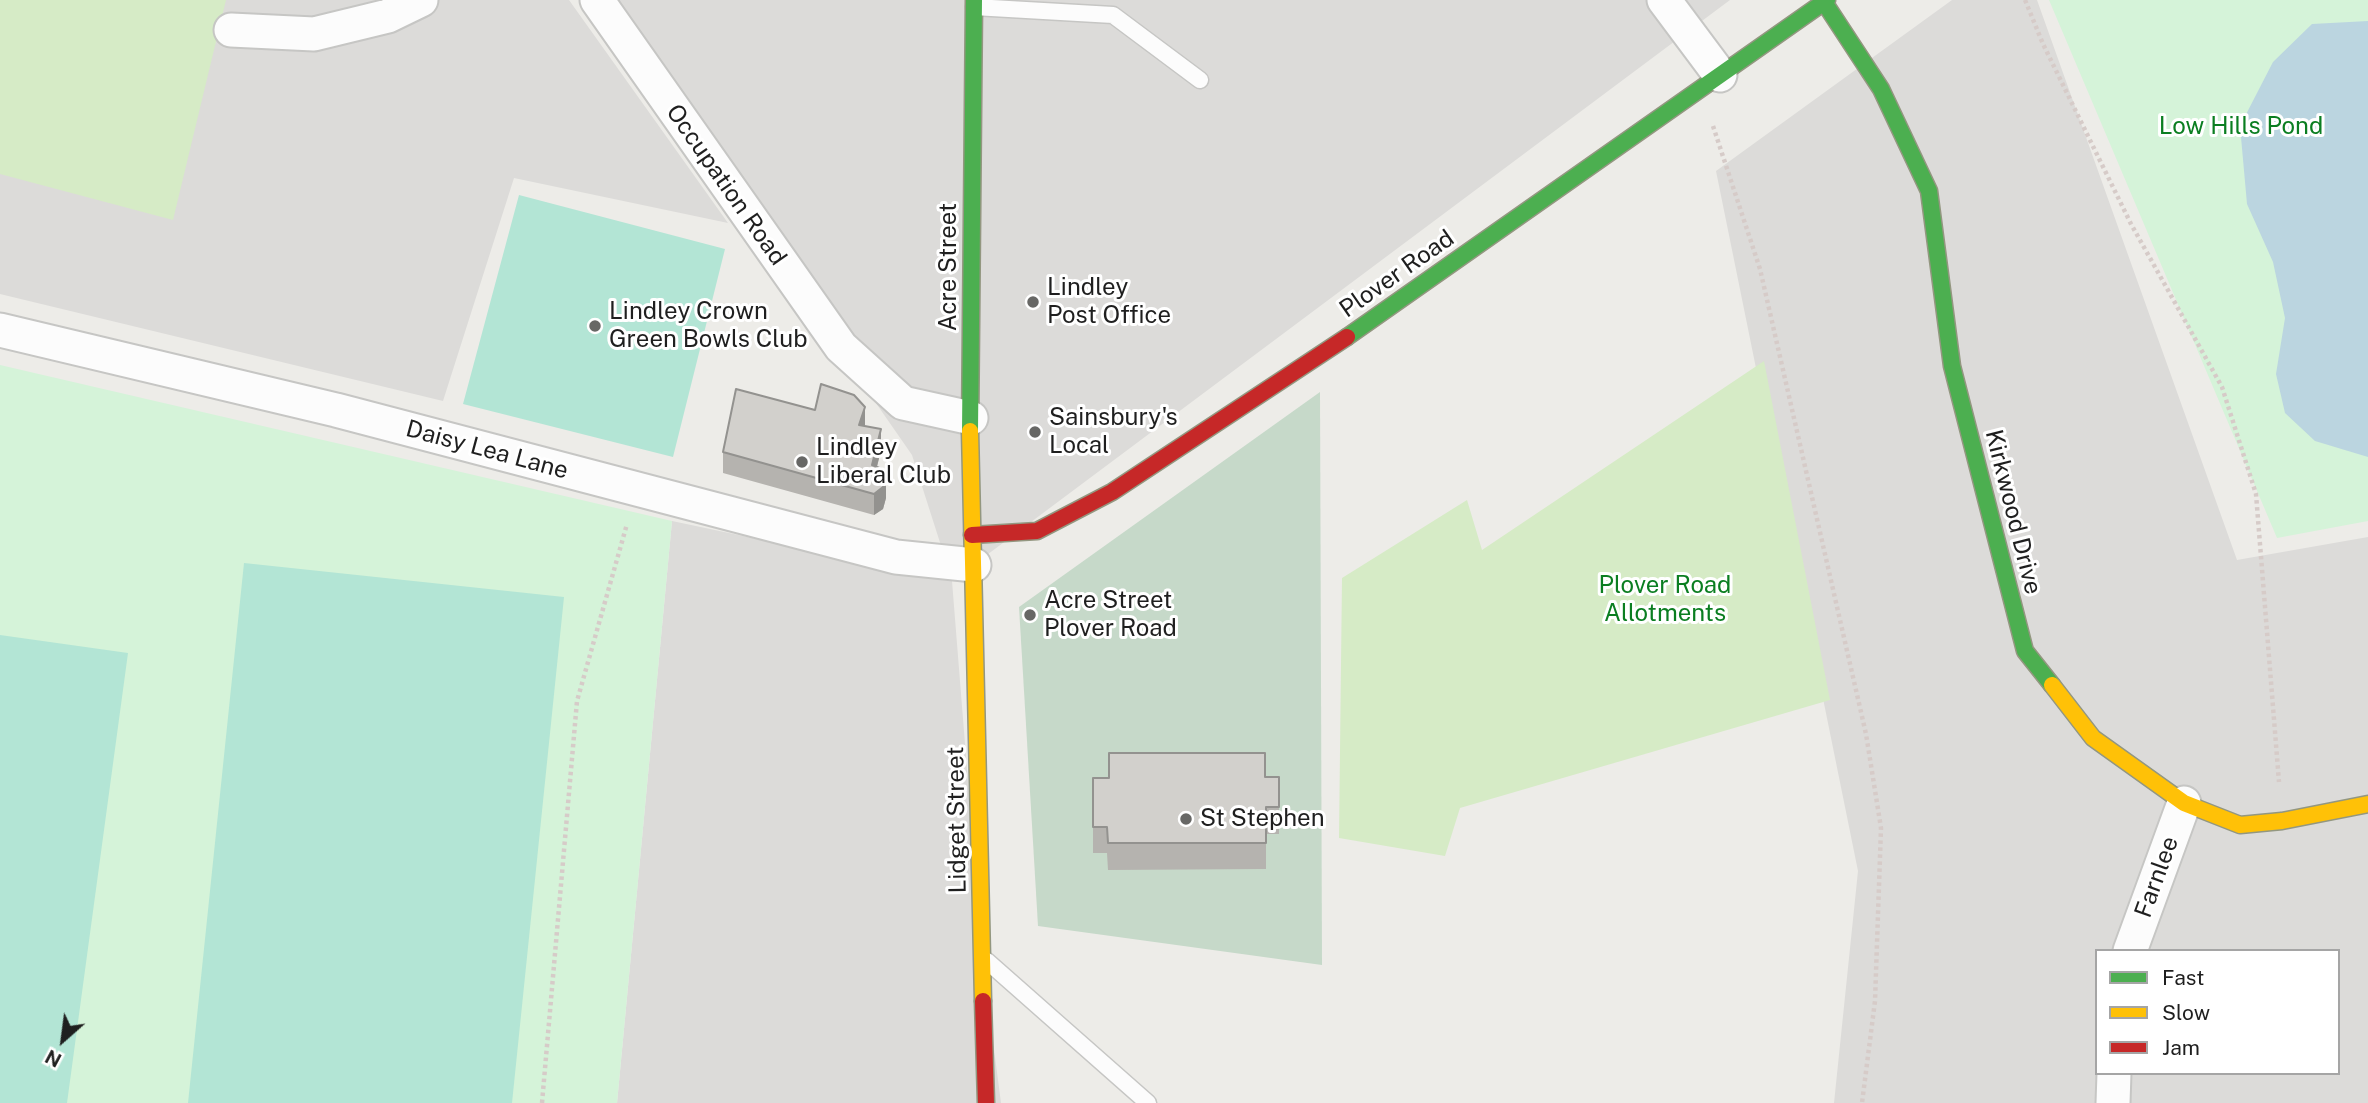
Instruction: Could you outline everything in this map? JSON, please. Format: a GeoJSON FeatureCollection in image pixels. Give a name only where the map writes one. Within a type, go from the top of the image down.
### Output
{"type":"FeatureCollection","features":[{"type":"Feature","properties":{"kind":"street"},"geometry":{"type":"LineString","coordinates":[[231,30],[314,34],[388,16],[421,0]]}},
{"type":"Feature","properties":{"kind":"street","name":"Occupation Road"},"geometry":{"type":"LineString","coordinates":[[597,0],[841,347],[903,403],[971,418]]}},
{"type":"Feature","properties":{"kind":"street"},"geometry":{"type":"LineString","coordinates":[[1664,0],[1710,82]]}},
{"type":"Feature","properties":{"kind":"street","name":"Plover Road"},"geometry":{"type":"LineString","coordinates":[[973,550],[1037,531],[1112,492],[1310,363],[1825,1]]}},
{"type":"Feature","properties":{"kind":"street","name":"Kirkwood Drive"},"geometry":{"type":"LineString","coordinates":[[1825,1],[1881,89],[1929,191],[1952,366],[2025,651],[2093,738],[2184,803],[2240,825],[2282,821],[2368,804]]}},
{"type":"Feature","properties":{"kind":"street","name":"Acre Street"},"geometry":{"type":"LineString","coordinates":[[973,550],[971,418],[974,3]]}},
{"type":"Feature","properties":{"kind":"street","name":"Daisy Lea Lane"},"geometry":{"type":"LineString","coordinates":[[0,330],[336,410],[896,557],[973,550]]}},
{"type":"Feature","properties":{"kind":"street","name":"Lidget Street"},"geometry":{"type":"LineString","coordinates":[[973,550],[986,1103]]}},
{"type":"Feature","properties":{"kind":"street","name":"Farnlee"},"geometry":{"type":"LineString","coordinates":[[2131,949],[2184,803]]}},
{"type":"Feature","properties":{"kind":"street"},"geometry":{"type":"LineString","coordinates":[[2113,1075],[2113,1103]]}},
{"type":"Feature","properties":{"kind":"lane"},"geometry":{"type":"LineString","coordinates":[[974,3],[1113,15],[1200,80]]}},
{"type":"Feature","properties":{"kind":"lane"},"geometry":{"type":"LineString","coordinates":[[982,957],[1148,1103]]}},
{"type":"Feature","properties":{"kind":"path"},"geometry":{"type":"LineString","coordinates":[[2025,0],[2043,44],[2131,224],[2222,387],[2253,482],[2282,821]]}},
{"type":"Feature","properties":{"kind":"path"},"geometry":{"type":"LineString","coordinates":[[1710,82],[1760,269],[1866,734],[1881,828],[1875,1001],[1862,1103]]}},
{"type":"Feature","properties":{"kind":"path"},"geometry":{"type":"LineString","coordinates":[[542,1103],[577,701],[637,490]]}},
{"type":"Feature","properties":{"kind":"shaded area"},"geometry":{"type":"Polygon","coordinates":[[[0,0],[569,0],[728,223],[514,178],[443,401],[0,294],[0,0]]]}},
{"type":"Feature","properties":{"kind":"shaded area"},"geometry":{"type":"Polygon","coordinates":[[[596,0],[1730,0],[952,581],[982,957],[1001,1103],[617,1103],[672,521],[952,580],[912,455],[596,0]]]}},
{"type":"Feature","properties":{"kind":"shaded area"},"geometry":{"type":"Polygon","coordinates":[[[1952,0],[2037,0],[2237,560],[2368,537],[2368,1103],[1834,1103],[1858,871],[1716,171],[1952,0]]]}},
{"type":"Feature","properties":{"kind":"green space"},"geometry":{"type":"Polygon","coordinates":[[[0,0],[226,0],[173,220],[0,174],[0,0]]]}},
{"type":"Feature","properties":{"kind":"green space","name":"Low Hills Pond"},"geometry":{"type":"Polygon","coordinates":[[[2049,0],[2368,0],[2368,521],[2277,538],[2049,0]]]}},
{"type":"Feature","properties":{"kind":"green space","name":"Lindley Crown Green Bowls Club"},"geometry":{"type":"Polygon","coordinates":[[[519,195],[725,249],[673,457],[463,404],[519,195]]]}},
{"type":"Feature","properties":{"kind":"green space","name":"Plover Road Allotments"},"geometry":{"type":"Polygon","coordinates":[[[1764,361],[1830,700],[1460,808],[1445,856],[1339,838],[1342,578],[1467,500],[1482,550],[1764,361]]]}},
{"type":"Feature","properties":{"kind":"green space"},"geometry":{"type":"Polygon","coordinates":[[[0,365],[672,521],[617,1103],[0,1103],[0,365]]]}},
{"type":"Feature","properties":{"kind":"green space"},"geometry":{"type":"Polygon","coordinates":[[[1320,392],[1322,965],[1038,926],[1019,607],[1320,392]]]}},
{"type":"Feature","properties":{"kind":"green space"},"geometry":{"type":"Polygon","coordinates":[[[244,563],[564,597],[512,1103],[188,1103],[244,563]]]}},
{"type":"Feature","properties":{"kind":"green space"},"geometry":{"type":"Polygon","coordinates":[[[0,635],[128,653],[67,1103],[0,1103],[0,635]]]}},
{"type":"Feature","properties":{"kind":"water"},"geometry":{"type":"Polygon","coordinates":[[[2368,21],[2368,457],[2315,441],[2285,413],[2276,374],[2285,318],[2273,262],[2247,204],[2240,126],[2273,62],[2312,24],[2368,21]]]}},
{"type":"Feature","properties":{"kind":"building","name":"Lindley Liberal Club"},"geometry":{"type":"Polygon","coordinates":[[[821,384],[854,395],[865,407],[859,425],[881,429],[872,465],[882,469],[886,477],[883,487],[874,494],[723,452],[736,389],[815,410],[821,384]]]}},
{"type":"Feature","properties":{"kind":"building","name":"St Stephen"},"geometry":{"type":"Polygon","coordinates":[[[1109,753],[1265,753],[1265,777],[1279,777],[1279,807],[1266,807],[1266,843],[1108,843],[1107,827],[1093,827],[1093,778],[1109,778],[1109,753]]]}},
{"type":"Feature","properties":{"kind":"traffic: fast"},"geometry":{"type":"LineString","coordinates":[[970,431],[974,0]]}},
{"type":"Feature","properties":{"kind":"traffic: fast"},"geometry":{"type":"LineString","coordinates":[[1347,337],[1827,0]]}},
{"type":"Feature","properties":{"kind":"traffic: fast"},"geometry":{"type":"LineString","coordinates":[[1824,2],[1881,89],[1929,191],[1952,366],[2025,651],[2052,685]]}},
{"type":"Feature","properties":{"kind":"traffic: slow"},"geometry":{"type":"LineString","coordinates":[[970,431],[983,1001]]}},
{"type":"Feature","properties":{"kind":"traffic: slow"},"geometry":{"type":"LineString","coordinates":[[2052,685],[2093,738],[2184,803],[2240,825],[2282,821],[2368,804]]}},
{"type":"Feature","properties":{"kind":"traffic: jam"},"geometry":{"type":"LineString","coordinates":[[972,535],[1037,531],[1112,492],[1347,337]]}},
{"type":"Feature","properties":{"kind":"traffic: jam"},"geometry":{"type":"LineString","coordinates":[[983,1001],[986,1103]]}},
{"type":"Feature","properties":{"kind":"place","name":"Lindley Post Office"},"geometry":{"type":"Point","coordinates":[1033,302]}},
{"type":"Feature","properties":{"kind":"place","name":"Lindley Crown Green Bowls Club"},"geometry":{"type":"Point","coordinates":[595,326]}},
{"type":"Feature","properties":{"kind":"place","name":"Sainsbury's Local"},"geometry":{"type":"Point","coordinates":[1035,432]}},
{"type":"Feature","properties":{"kind":"place","name":"Lindley Liberal Club"},"geometry":{"type":"Point","coordinates":[802,462]}},
{"type":"Feature","properties":{"kind":"place","name":"Acre Street Plover Road"},"geometry":{"type":"Point","coordinates":[1030,615]}},
{"type":"Feature","properties":{"kind":"place","name":"St Stephen"},"geometry":{"type":"Point","coordinates":[1186,819]}}]}
